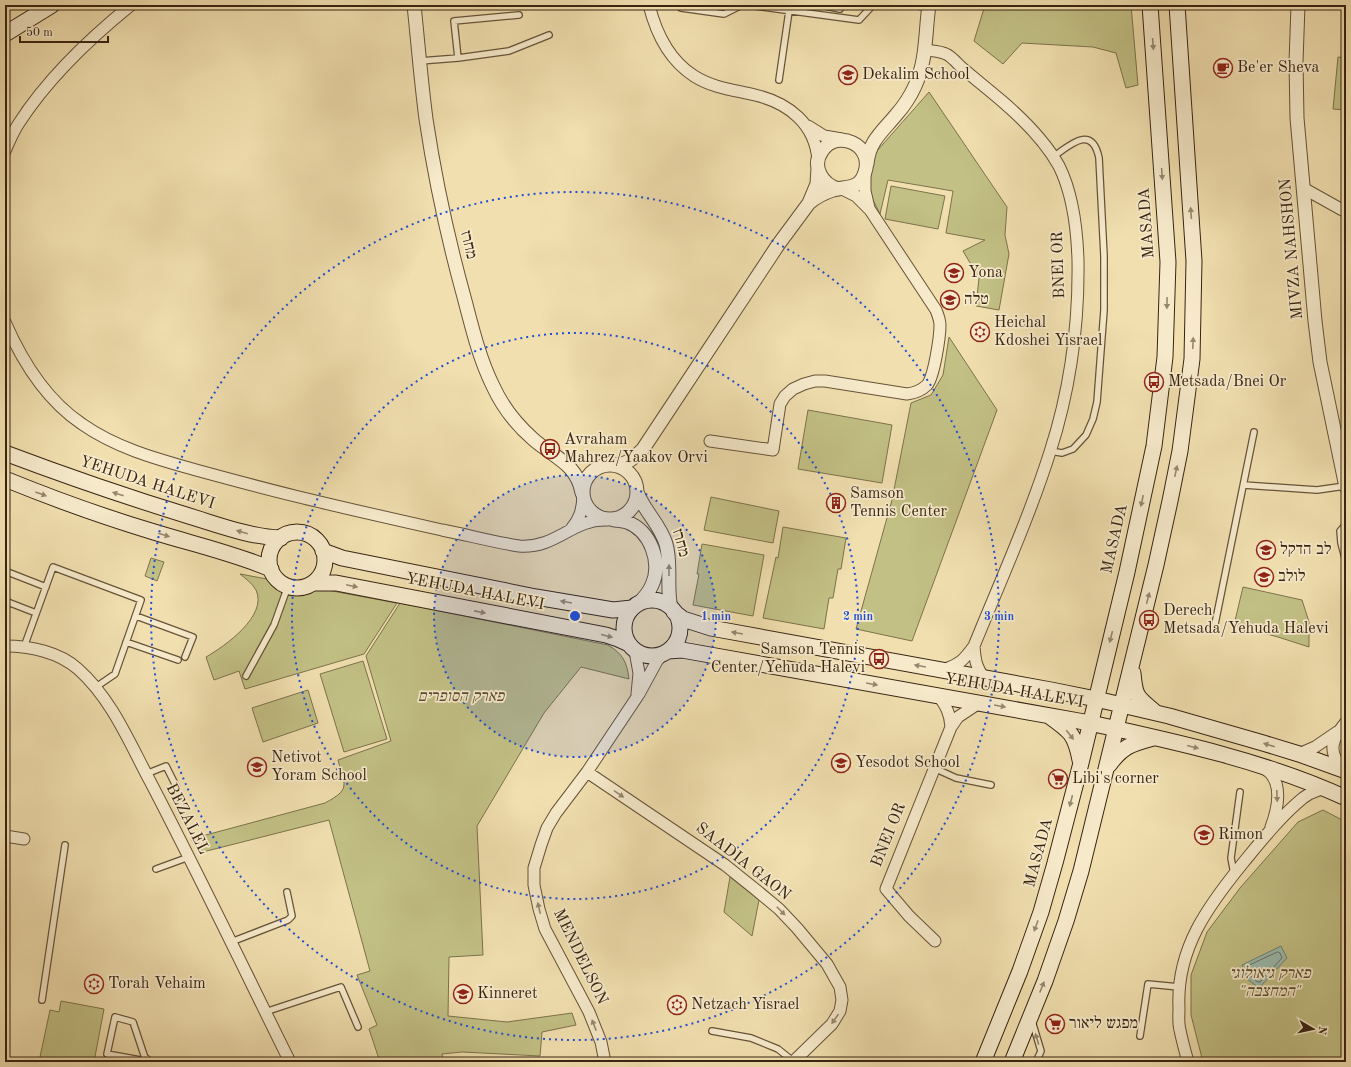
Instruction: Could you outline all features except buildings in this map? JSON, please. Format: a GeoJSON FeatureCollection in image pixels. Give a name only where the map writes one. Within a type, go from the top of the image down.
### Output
{"type":"FeatureCollection","features":[{"type":"Feature","properties":{"kind":"main road"},"geometry":{"type":"LineString","coordinates":[[5,34],[52,5]]}},
{"type":"Feature","properties":{"kind":"main road","name":"MASADA"},"geometry":{"type":"LineString","coordinates":[[983,1062],[1020,971],[1041,912],[1055,863],[1081,763],[1128,565],[1154,446],[1165,357],[1168,262],[1150,5]]}},
{"type":"Feature","properties":{"kind":"main road"},"geometry":{"type":"LineString","coordinates":[[1012,1062],[1045,981],[1066,921],[1081,871],[1156,565],[1180,451],[1192,359],[1194,261],[1177,5]]}},
{"type":"Feature","properties":{"kind":"main road","name":"YEHUDA HALEVI"},"geometry":{"type":"LineString","coordinates":[[5,453],[142,502],[251,534],[281,538]]}},
{"type":"Feature","properties":{"kind":"main road"},"geometry":{"type":"LineString","coordinates":[[5,479],[91,512],[244,558],[270,569]]}},
{"type":"Feature","properties":{"kind":"main road"},"geometry":{"type":"LineString","coordinates":[[293,532],[306,534],[317,540],[323,551],[325,560],[319,577],[313,583],[302,588],[288,586],[277,580],[270,569],[270,551],[274,544],[281,538],[293,532]]}},
{"type":"Feature","properties":{"kind":"main road","name":"YEHUDA HALEVI"},"geometry":{"type":"LineString","coordinates":[[323,551],[342,558],[536,597],[613,610],[635,606]]}},
{"type":"Feature","properties":{"kind":"main road","name":"YEHUDA HALEVI"},"geometry":{"type":"LineString","coordinates":[[313,583],[336,583],[606,636],[618,639],[632,648]]}},
{"type":"Feature","properties":{"kind":"main road"},"geometry":{"type":"LineString","coordinates":[[647,600],[656,600],[664,603],[673,610],[679,624],[679,632],[676,641],[666,652],[652,656],[643,655],[632,648],[625,637],[624,628],[627,615],[635,606],[647,600]]}},
{"type":"Feature","properties":{"kind":"main road","name":"YEHUDA HALEVI"},"geometry":{"type":"LineString","coordinates":[[673,610],[684,619],[711,628],[1096,699],[1156,713],[1299,754],[1345,770]]}},
{"type":"Feature","properties":{"kind":"main road","name":"YEHUDA HALEVI"},"geometry":{"type":"LineString","coordinates":[[666,652],[682,650],[1090,723],[1155,737],[1260,764],[1324,788],[1346,798]]}},
{"type":"Feature","properties":{"kind":"main road"},"geometry":{"type":"LineString","coordinates":[[1132,663],[1134,690],[1140,700],[1156,713]]}},
{"type":"Feature","properties":{"kind":"main road"},"geometry":{"type":"LineString","coordinates":[[1047,715],[1062,725],[1072,735],[1077,746],[1081,763]]}},
{"type":"Feature","properties":{"kind":"main road"},"geometry":{"type":"LineString","coordinates":[[1107,767],[1117,754],[1127,746],[1155,737]]}},
{"type":"Feature","properties":{"kind":"street"},"geometry":{"type":"LineString","coordinates":[[5,151],[18,125],[34,101],[52,80],[81,49],[131,5]]}},
{"type":"Feature","properties":{"kind":"street","name":"מחרז"},"geometry":{"type":"LineString","coordinates":[[414,5],[428,132],[441,202],[458,274],[483,364],[498,397],[513,418],[534,440],[563,460],[577,476],[583,495]]}},
{"type":"Feature","properties":{"kind":"street"},"geometry":{"type":"LineString","coordinates":[[648,5],[654,24],[666,47],[674,58],[688,71],[706,82],[721,88],[756,95],[779,104],[792,111],[807,126],[820,134],[830,138],[846,140],[857,144],[865,156],[865,191],[870,210],[932,303],[938,315],[940,328],[933,370],[929,382],[918,391],[907,394],[825,381],[810,382],[793,389],[780,404],[773,450],[710,441]]}},
{"type":"Feature","properties":{"kind":"street","name":"MIVZA NAHSHON"},"geometry":{"type":"LineString","coordinates":[[1298,5],[1296,62],[1297,118],[1320,362],[1346,486]]}},
{"type":"Feature","properties":{"kind":"street"},"geometry":{"type":"LineString","coordinates":[[809,203],[826,193],[850,188],[862,179],[872,146],[912,92],[922,68],[926,50],[929,6]]}},
{"type":"Feature","properties":{"kind":"street","name":"BNEI OR"},"geometry":{"type":"LineString","coordinates":[[926,50],[946,54],[1014,111],[1047,147],[1059,167],[1067,186],[1077,242],[1078,276],[1077,312],[1070,368],[1062,407],[1050,451],[1027,516],[974,646],[964,659],[956,666],[942,670]]}},
{"type":"Feature","properties":{"kind":"street"},"geometry":{"type":"LineString","coordinates":[[807,126],[814,139],[820,175],[831,186],[856,196],[870,210]]}},
{"type":"Feature","properties":{"kind":"street"},"geometry":{"type":"LineString","coordinates":[[5,322],[16,346],[35,378],[61,408],[93,431],[140,453],[253,486],[353,510],[513,545],[525,546],[542,544],[586,523],[597,520],[610,520],[626,515],[632,509],[636,501],[637,465],[643,449],[778,245],[809,203],[816,184],[820,153],[825,147],[834,141],[866,139],[881,132]]}},
{"type":"Feature","properties":{"kind":"street"},"geometry":{"type":"LineString","coordinates":[[1303,188],[1346,212]]}},
{"type":"Feature","properties":{"kind":"street"},"geometry":{"type":"LineString","coordinates":[[568,531],[574,526],[580,516],[583,506],[584,484],[588,476],[594,470],[629,462],[643,449]]}},
{"type":"Feature","properties":{"kind":"street","name":"מחרז"},"geometry":{"type":"LineString","coordinates":[[563,460],[584,467],[592,468],[608,466]]}},
{"type":"Feature","properties":{"kind":"street"},"geometry":{"type":"LineString","coordinates":[[608,466],[622,468],[629,473],[637,488]]}},
{"type":"Feature","properties":{"kind":"street","name":"מחרז"},"geometry":{"type":"LineString","coordinates":[[637,488],[642,504],[656,524],[665,542],[669,562],[668,593],[673,610]]}},
{"type":"Feature","properties":{"kind":"street"},"geometry":{"type":"LineString","coordinates":[[583,495],[590,512],[597,517],[610,520]]}},
{"type":"Feature","properties":{"kind":"street","name":"מחרז"},"geometry":{"type":"LineString","coordinates":[[610,520],[627,522],[636,527],[644,534],[654,552],[656,568],[652,584],[647,594],[635,606]]}},
{"type":"Feature","properties":{"kind":"street","name":"BEZALEL"},"geometry":{"type":"LineString","coordinates":[[5,646],[35,648],[62,657],[77,668],[96,686],[115,716],[189,857],[290,1062]]}},
{"type":"Feature","properties":{"kind":"street","name":"BNEI OR"},"geometry":{"type":"LineString","coordinates":[[974,646],[977,669],[984,678]]}},
{"type":"Feature","properties":{"kind":"street","name":"MENDELSON"},"geometry":{"type":"LineString","coordinates":[[632,648],[639,673],[638,690],[634,702]]}},
{"type":"Feature","properties":{"kind":"street","name":"MENDELSON"},"geometry":{"type":"LineString","coordinates":[[605,1062],[601,1042],[589,1012],[545,929],[534,885],[534,868],[547,828],[556,813],[587,772],[634,702],[657,661],[666,652]]}},
{"type":"Feature","properties":{"kind":"street"},"geometry":{"type":"LineString","coordinates":[[938,695],[950,716],[951,727]]}},
{"type":"Feature","properties":{"kind":"street","name":"BNEI OR"},"geometry":{"type":"LineString","coordinates":[[935,941],[909,916],[886,888],[951,727],[958,717],[979,703]]}},
{"type":"Feature","properties":{"kind":"street"},"geometry":{"type":"LineString","coordinates":[[1345,770],[1336,759],[1332,746],[1338,732],[1346,722]]}},
{"type":"Feature","properties":{"kind":"street"},"geometry":{"type":"LineString","coordinates":[[1299,754],[1315,747],[1338,732]]}},
{"type":"Feature","properties":{"kind":"street"},"geometry":{"type":"LineString","coordinates":[[1260,764],[1271,774],[1276,785],[1278,799],[1275,816],[1268,832]]}},
{"type":"Feature","properties":{"kind":"street","name":"SAADIA GAON"},"geometry":{"type":"LineString","coordinates":[[587,772],[725,865],[779,909],[827,964],[840,987],[842,1000],[840,1011],[832,1024],[793,1062]]}},
{"type":"Feature","properties":{"kind":"street"},"geometry":{"type":"LineString","coordinates":[[1188,1062],[1179,1028],[1178,999],[1181,968],[1191,941],[1207,911],[1234,874],[1268,832],[1303,798],[1324,788]]}},
{"type":"Feature","properties":{"kind":"street"},"geometry":{"type":"LineString","coordinates":[[5,836],[24,839]]}},
{"type":"Feature","properties":{"kind":"lane"},"geometry":{"type":"LineString","coordinates":[[681,8],[724,14],[742,5]]}},
{"type":"Feature","properties":{"kind":"lane"},"geometry":{"type":"LineString","coordinates":[[747,5],[859,20],[873,5]]}},
{"type":"Feature","properties":{"kind":"lane"},"geometry":{"type":"LineString","coordinates":[[820,5],[840,9],[841,5]]}},
{"type":"Feature","properties":{"kind":"lane"},"geometry":{"type":"LineString","coordinates":[[905,5],[929,6]]}},
{"type":"Feature","properties":{"kind":"lane"},"geometry":{"type":"LineString","coordinates":[[779,80],[789,11]]}},
{"type":"Feature","properties":{"kind":"lane"},"geometry":{"type":"LineString","coordinates":[[458,58],[454,21],[519,15]]}},
{"type":"Feature","properties":{"kind":"lane"},"geometry":{"type":"LineString","coordinates":[[420,62],[509,51],[549,35]]}},
{"type":"Feature","properties":{"kind":"lane"},"geometry":{"type":"LineString","coordinates":[[1050,451],[1062,453],[1072,449],[1086,435],[1093,419],[1096,402],[1104,310],[1104,256],[1099,158],[1097,147],[1093,142],[1086,139],[1078,140],[1053,157]]}},
{"type":"Feature","properties":{"kind":"lane"},"geometry":{"type":"LineString","coordinates":[[1214,629],[1254,432]]}},
{"type":"Feature","properties":{"kind":"lane"},"geometry":{"type":"LineString","coordinates":[[1244,485],[1317,490],[1346,486]]}},
{"type":"Feature","properties":{"kind":"lane"},"geometry":{"type":"LineString","coordinates":[[1346,524],[1340,531],[1341,543],[1346,562]]}},
{"type":"Feature","properties":{"kind":"lane"},"geometry":{"type":"LineString","coordinates":[[24,647],[53,567],[141,600],[114,674],[96,686]]}},
{"type":"Feature","properties":{"kind":"lane"},"geometry":{"type":"LineString","coordinates":[[5,571],[46,587]]}},
{"type":"Feature","properties":{"kind":"lane"},"geometry":{"type":"LineString","coordinates":[[246,676],[274,625],[288,586]]}},
{"type":"Feature","properties":{"kind":"lane"},"geometry":{"type":"LineString","coordinates":[[5,601],[36,613]]}},
{"type":"Feature","properties":{"kind":"lane"},"geometry":{"type":"LineString","coordinates":[[136,616],[193,636],[185,657]]}},
{"type":"Feature","properties":{"kind":"lane"},"geometry":{"type":"LineString","coordinates":[[126,642],[178,660]]}},
{"type":"Feature","properties":{"kind":"lane"},"geometry":{"type":"LineString","coordinates":[[146,774],[166,766],[177,788]]}},
{"type":"Feature","properties":{"kind":"lane"},"geometry":{"type":"LineString","coordinates":[[934,768],[956,778],[991,785]]}},
{"type":"Feature","properties":{"kind":"lane"},"geometry":{"type":"LineString","coordinates":[[1234,874],[1231,858],[1240,792]]}},
{"type":"Feature","properties":{"kind":"lane"},"geometry":{"type":"LineString","coordinates":[[42,1000],[65,845]]}},
{"type":"Feature","properties":{"kind":"lane"},"geometry":{"type":"LineString","coordinates":[[156,869],[189,857]]}},
{"type":"Feature","properties":{"kind":"lane"},"geometry":{"type":"LineString","coordinates":[[231,942],[288,920],[292,916],[287,892]]}},
{"type":"Feature","properties":{"kind":"lane"},"geometry":{"type":"LineString","coordinates":[[1140,1036],[1148,984],[1179,987]]}},
{"type":"Feature","properties":{"kind":"lane"},"geometry":{"type":"LineString","coordinates":[[265,1012],[341,987],[358,1027]]}},
{"type":"Feature","properties":{"kind":"lane"},"geometry":{"type":"LineString","coordinates":[[1030,1016],[1041,1050],[1036,1062]]}},
{"type":"Feature","properties":{"kind":"lane"},"geometry":{"type":"LineString","coordinates":[[115,1018],[133,1022],[146,1062],[107,1054],[115,1018]]}},
{"type":"Feature","properties":{"kind":"lane"},"geometry":{"type":"LineString","coordinates":[[712,1031],[751,1038],[778,1050],[793,1062]]}},
{"type":"Feature","properties":{"kind":"green space"},"geometry":{"type":"Polygon","coordinates":[[[985,5],[1131,5],[1138,85],[1126,88],[1116,53],[1093,47],[1022,43],[1003,64],[974,41],[985,5]]]}},
{"type":"Feature","properties":{"kind":"green space"},"geometry":{"type":"Polygon","coordinates":[[[1338,57],[1346,58],[1346,110],[1333,109],[1338,57]]]}},
{"type":"Feature","properties":{"kind":"green space"},"geometry":{"type":"Polygon","coordinates":[[[929,92],[1007,207],[1005,235],[1009,254],[999,310],[976,306],[979,278],[963,251],[985,240],[946,233],[953,191],[888,180],[880,214],[869,192],[869,173],[876,152],[929,92]]]}},
{"type":"Feature","properties":{"kind":"green space"},"geometry":{"type":"Polygon","coordinates":[[[891,186],[945,196],[938,229],[885,219],[891,186]]]}},
{"type":"Feature","properties":{"kind":"green space"},"geometry":{"type":"Polygon","coordinates":[[[949,337],[997,410],[912,641],[856,629],[892,500],[911,403],[931,395],[943,375],[949,337]]]}},
{"type":"Feature","properties":{"kind":"green space"},"geometry":{"type":"Polygon","coordinates":[[[808,410],[892,425],[882,483],[798,469],[808,410]]]}},
{"type":"Feature","properties":{"kind":"green space"},"geometry":{"type":"Polygon","coordinates":[[[711,497],[779,511],[773,543],[704,530],[711,497]]]}},
{"type":"Feature","properties":{"kind":"green space"},"geometry":{"type":"Polygon","coordinates":[[[783,527],[846,538],[841,569],[838,569],[833,598],[829,598],[824,629],[763,618],[776,557],[778,558],[783,527]]]}},
{"type":"Feature","properties":{"kind":"green space"},"geometry":{"type":"Polygon","coordinates":[[[702,544],[764,555],[753,616],[693,605],[699,574],[697,574],[702,544]]]}},
{"type":"Feature","properties":{"kind":"green space"},"geometry":{"type":"Polygon","coordinates":[[[151,558],[164,562],[157,581],[145,576],[151,558]]]}},
{"type":"Feature","properties":{"kind":"green space"},"geometry":{"type":"Polygon","coordinates":[[[240,574],[397,603],[364,654],[245,689],[239,671],[214,680],[206,657],[224,646],[243,629],[256,610],[258,600],[256,590],[251,583],[240,574]]]}},
{"type":"Feature","properties":{"kind":"green space"},"geometry":{"type":"Polygon","coordinates":[[[1243,587],[1302,600],[1309,622],[1309,647],[1234,625],[1243,587]]]}},
{"type":"Feature","properties":{"kind":"green space","name":"פארק הסופרים"},"geometry":{"type":"Polygon","coordinates":[[[400,603],[608,645],[621,655],[627,668],[629,679],[581,667],[544,713],[477,826],[483,955],[449,957],[448,1016],[507,1022],[572,1013],[576,1025],[542,1032],[540,1056],[462,1052],[442,1054],[443,1062],[380,1062],[369,1029],[377,1025],[357,975],[370,971],[329,820],[199,853],[191,839],[325,803],[339,794],[344,786],[343,776],[338,760],[391,741],[366,656],[400,603]]]}},
{"type":"Feature","properties":{"kind":"green space"},"geometry":{"type":"Polygon","coordinates":[[[363,661],[387,739],[344,752],[320,674],[363,661]]]}},
{"type":"Feature","properties":{"kind":"green space"},"geometry":{"type":"Polygon","coordinates":[[[308,690],[318,723],[263,742],[252,708],[308,690]]]}},
{"type":"Feature","properties":{"kind":"green space","name":"פארק גיאולוגי \"המחצבה\""},"geometry":{"type":"Polygon","coordinates":[[[1323,810],[1346,822],[1346,1062],[1203,1062],[1191,1015],[1191,975],[1207,932],[1240,888],[1298,822],[1323,810]]]}},
{"type":"Feature","properties":{"kind":"green space"},"geometry":{"type":"Polygon","coordinates":[[[730,877],[759,900],[752,936],[724,912],[730,877]]]}},
{"type":"Feature","properties":{"kind":"green space"},"geometry":{"type":"Polygon","coordinates":[[[61,1001],[104,1009],[94,1062],[66,1062],[40,1057],[50,1010],[59,1012],[61,1001]]]}},
{"type":"Feature","properties":{"kind":"water"},"geometry":{"type":"Polygon","coordinates":[[[1281,946],[1287,958],[1259,988],[1247,979],[1242,965],[1281,946]]]}},
{"type":"Feature","properties":{"kind":"place","name":"Be'er Sheva"},"geometry":{"type":"Point","coordinates":[1223,68]}},
{"type":"Feature","properties":{"kind":"place","name":"Dekalim School"},"geometry":{"type":"Point","coordinates":[848,75]}},
{"type":"Feature","properties":{"kind":"place","name":"Yona"},"geometry":{"type":"Point","coordinates":[954,273]}},
{"type":"Feature","properties":{"kind":"place","name":"טלה"},"geometry":{"type":"Point","coordinates":[950,300]}},
{"type":"Feature","properties":{"kind":"place","name":"Heichal Kdoshei Yisrael"},"geometry":{"type":"Point","coordinates":[980,332]}},
{"type":"Feature","properties":{"kind":"place","name":"Metsada/Bnei Or"},"geometry":{"type":"Point","coordinates":[1154,382]}},
{"type":"Feature","properties":{"kind":"place","name":"Avraham Mahrez/Yaakov Orvi"},"geometry":{"type":"Point","coordinates":[550,449]}},
{"type":"Feature","properties":{"kind":"place","name":"Samson Tennis Center"},"geometry":{"type":"Point","coordinates":[836,503]}},
{"type":"Feature","properties":{"kind":"place","name":"לב הדקל"},"geometry":{"type":"Point","coordinates":[1266,550]}},
{"type":"Feature","properties":{"kind":"place","name":"לולב"},"geometry":{"type":"Point","coordinates":[1264,577]}},
{"type":"Feature","properties":{"kind":"place","name":"Derech Metsada/Yehuda Halevi"},"geometry":{"type":"Point","coordinates":[1149,620]}},
{"type":"Feature","properties":{"kind":"place","name":"Samson Tennis Center/Yehuda Halevi"},"geometry":{"type":"Point","coordinates":[879,659]}},
{"type":"Feature","properties":{"kind":"place","name":"Yesodot School"},"geometry":{"type":"Point","coordinates":[841,763]}},
{"type":"Feature","properties":{"kind":"place","name":"Netivot Yoram School"},"geometry":{"type":"Point","coordinates":[257,767]}},
{"type":"Feature","properties":{"kind":"place","name":"Libi's corner"},"geometry":{"type":"Point","coordinates":[1058,779]}},
{"type":"Feature","properties":{"kind":"place","name":"Rimon"},"geometry":{"type":"Point","coordinates":[1204,835]}},
{"type":"Feature","properties":{"kind":"place","name":"Torah Vehaim"},"geometry":{"type":"Point","coordinates":[94,984]}},
{"type":"Feature","properties":{"kind":"place","name":"Kinneret"},"geometry":{"type":"Point","coordinates":[463,994]}},
{"type":"Feature","properties":{"kind":"place","name":"Netzach Yisrael"},"geometry":{"type":"Point","coordinates":[677,1005]}},
{"type":"Feature","properties":{"kind":"place","name":"מפגש ליאור"},"geometry":{"type":"Point","coordinates":[1055,1024]}}]}
